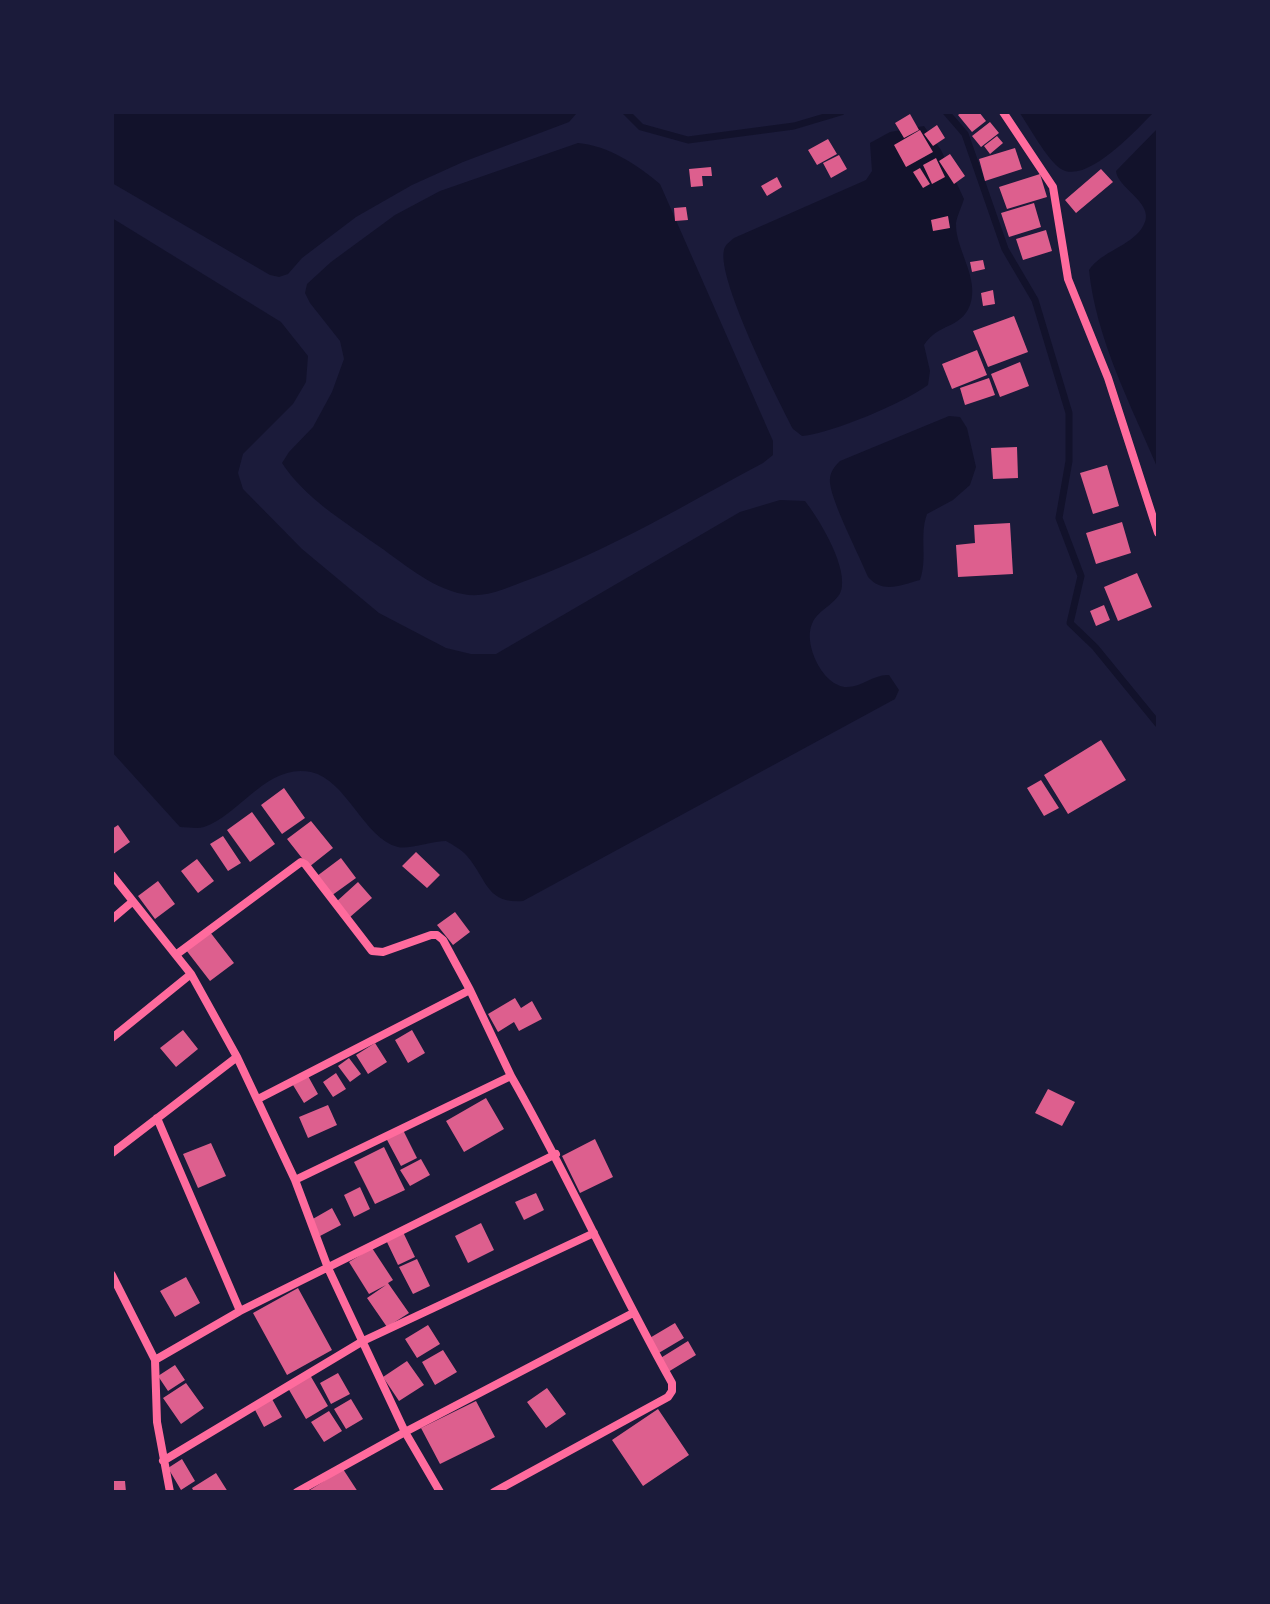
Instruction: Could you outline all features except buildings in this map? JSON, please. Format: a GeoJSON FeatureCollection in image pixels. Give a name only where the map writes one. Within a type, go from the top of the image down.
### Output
{"type":"FeatureCollection","features":[{"type":"Feature","properties":{"kind":"street"},"geometry":{"type":"LineString","coordinates":[[1003,112],[1053,187],[1068,279],[1108,378],[1158,533]]}},
{"type":"Feature","properties":{"kind":"street"},"geometry":{"type":"LineString","coordinates":[[177,954],[301,862],[372,951],[383,952],[437,935],[470,990],[511,1076],[556,1154],[633,1313],[672,1383],[668,1397],[494,1492]]}},
{"type":"Feature","properties":{"kind":"street"},"geometry":{"type":"LineString","coordinates":[[112,875],[191,974],[237,1057],[295,1180],[328,1268],[405,1432],[440,1492]]}},
{"type":"Feature","properties":{"kind":"street"},"geometry":{"type":"LineString","coordinates":[[112,919],[132,902]]}},
{"type":"Feature","properties":{"kind":"street"},"geometry":{"type":"LineString","coordinates":[[112,1038],[191,974]]}},
{"type":"Feature","properties":{"kind":"street"},"geometry":{"type":"LineString","coordinates":[[258,1099],[470,990]]}},
{"type":"Feature","properties":{"kind":"street"},"geometry":{"type":"LineString","coordinates":[[112,1153],[237,1057]]}},
{"type":"Feature","properties":{"kind":"street"},"geometry":{"type":"LineString","coordinates":[[295,1180],[511,1076]]}},
{"type":"Feature","properties":{"kind":"street"},"geometry":{"type":"LineString","coordinates":[[157,1118],[240,1311]]}},
{"type":"Feature","properties":{"kind":"street"},"geometry":{"type":"LineString","coordinates":[[155,1360],[240,1311],[556,1154]]}},
{"type":"Feature","properties":{"kind":"street"},"geometry":{"type":"LineString","coordinates":[[163,1461],[363,1341],[594,1233]]}},
{"type":"Feature","properties":{"kind":"street"},"geometry":{"type":"LineString","coordinates":[[112,1275],[155,1360],[157,1422],[170,1492]]}},
{"type":"Feature","properties":{"kind":"street"},"geometry":{"type":"LineString","coordinates":[[297,1492],[633,1313]]}},
{"type":"Feature","properties":{"kind":"shaded area"},"geometry":{"type":"Polygon","coordinates":[[[112,112],[576,114],[569,122],[412,185],[356,217],[302,258],[288,274],[279,277],[270,275],[112,183],[112,112]]]}},
{"type":"Feature","properties":{"kind":"shaded area"},"geometry":{"type":"Polygon","coordinates":[[[1019,112],[1154,112],[1111,153],[1084,169],[1072,172],[1061,169],[1050,158],[1019,112]]]}},
{"type":"Feature","properties":{"kind":"shaded area"},"geometry":{"type":"Polygon","coordinates":[[[924,126],[941,150],[964,199],[956,223],[972,284],[970,305],[961,318],[936,333],[924,345],[930,371],[928,385],[867,416],[802,436],[793,429],[737,308],[728,282],[725,247],[734,238],[866,180],[872,171],[870,143],[890,132],[924,126]]]}},
{"type":"Feature","properties":{"kind":"shaded area"},"geometry":{"type":"Polygon","coordinates":[[[1158,128],[1158,469],[1107,346],[1089,270],[1142,228],[1146,219],[1142,204],[1123,185],[1116,171],[1158,128]]]}},
{"type":"Feature","properties":{"kind":"shaded area"},"geometry":{"type":"Polygon","coordinates":[[[578,143],[622,157],[660,184],[773,441],[773,455],[647,526],[558,568],[488,594],[451,591],[416,573],[337,517],[301,487],[282,463],[313,427],[332,392],[344,359],[340,341],[305,293],[307,284],[331,262],[395,215],[440,191],[578,143]]]}},
{"type":"Feature","properties":{"kind":"shaded area"},"geometry":{"type":"Polygon","coordinates":[[[112,218],[281,322],[308,356],[306,382],[293,404],[243,454],[238,473],[243,489],[302,549],[379,613],[446,648],[471,654],[496,654],[740,512],[780,500],[805,501],[830,541],[842,576],[838,597],[812,624],[810,642],[817,663],[830,680],[847,687],[889,675],[899,690],[895,699],[523,901],[511,901],[494,894],[467,856],[446,841],[402,848],[386,842],[335,786],[311,772],[295,771],[281,775],[204,827],[180,827],[112,752],[112,218]]]}},
{"type":"Feature","properties":{"kind":"shaded area"},"geometry":{"type":"Polygon","coordinates":[[[949,416],[960,417],[967,428],[976,467],[970,485],[953,500],[927,514],[920,580],[892,587],[880,585],[868,577],[846,529],[832,492],[831,473],[840,461],[949,416]]]}},
{"type":"Feature","properties":{"kind":"waterway"},"geometry":{"type":"LineString","coordinates":[[626,112],[641,127],[688,140],[794,126],[841,112]]}},
{"type":"Feature","properties":{"kind":"waterway"},"geometry":{"type":"LineString","coordinates":[[946,112],[965,134],[1005,249],[1035,300],[1069,413],[1069,461],[1059,518],[1081,576],[1070,623],[1095,647],[1158,724]]}}]}
